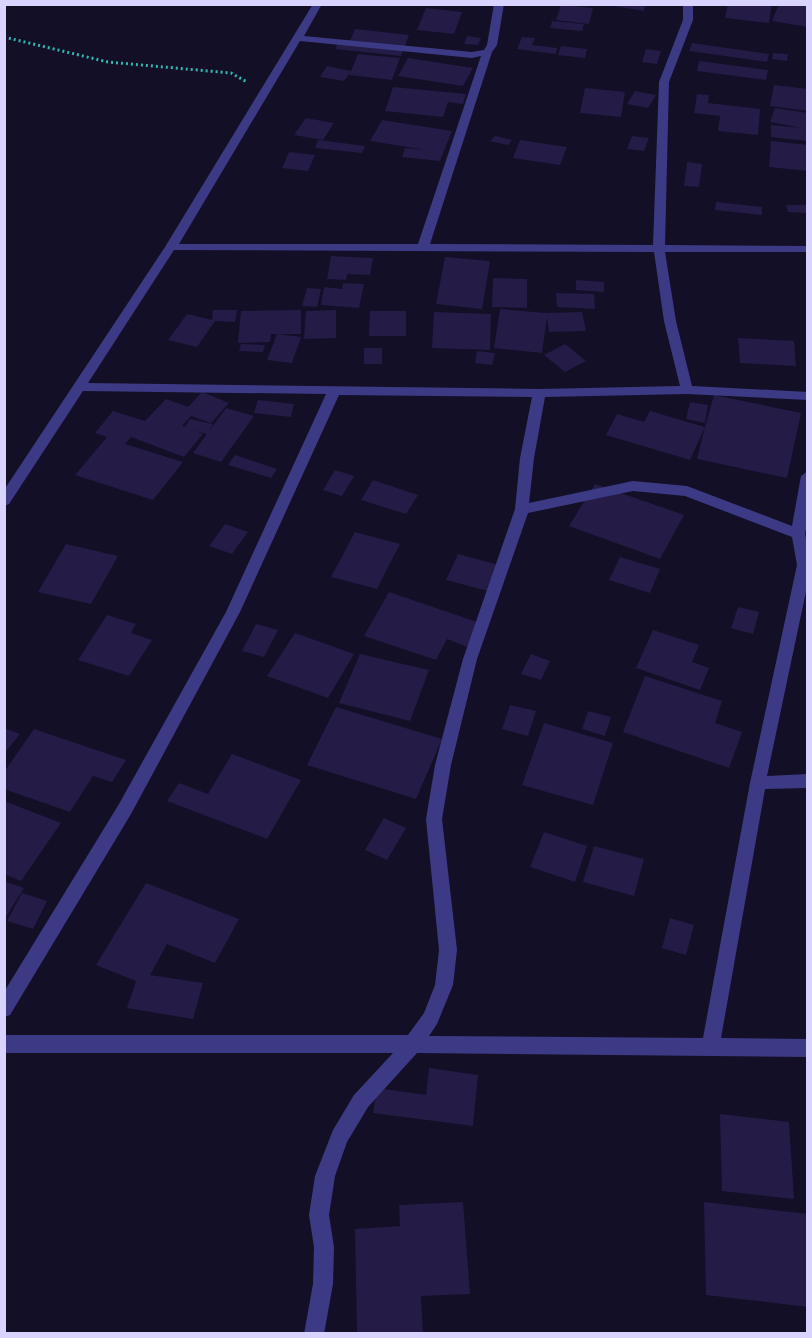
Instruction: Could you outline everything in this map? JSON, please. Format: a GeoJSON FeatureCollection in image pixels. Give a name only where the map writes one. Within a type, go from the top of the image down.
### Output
{"type":"FeatureCollection","features":[{"type":"Feature","properties":{"kind":"street"},"geometry":{"type":"LineString","coordinates":[[4,501],[171,246],[318,4]]}},
{"type":"Feature","properties":{"kind":"street"},"geometry":{"type":"LineString","coordinates":[[423,249],[487,52],[492,45],[499,4]]}},
{"type":"Feature","properties":{"kind":"street"},"geometry":{"type":"LineString","coordinates":[[687,390],[670,321],[659,249],[664,82],[685,29],[688,4]]}},
{"type":"Feature","properties":{"kind":"street"},"geometry":{"type":"LineString","coordinates":[[299,38],[472,54],[487,52]]}},
{"type":"Feature","properties":{"kind":"street"},"geometry":{"type":"LineString","coordinates":[[171,246],[423,249],[807,249]]}},
{"type":"Feature","properties":{"kind":"street"},"geometry":{"type":"LineString","coordinates":[[80,387],[538,393],[687,390],[807,396]]}},
{"type":"Feature","properties":{"kind":"street"},"geometry":{"type":"LineString","coordinates":[[4,1009],[125,809],[233,612],[334,391]]}},
{"type":"Feature","properties":{"kind":"street"},"geometry":{"type":"LineString","coordinates":[[314,1334],[323,1284],[324,1247],[319,1215],[325,1176],[340,1137],[361,1101],[413,1044],[431,1018],[444,985],[448,950],[434,819],[443,765],[470,658],[522,509],[526,458],[538,393]]}},
{"type":"Feature","properties":{"kind":"street"},"geometry":{"type":"LineString","coordinates":[[711,1046],[758,783],[806,565],[798,534],[807,476]]}},
{"type":"Feature","properties":{"kind":"street"},"geometry":{"type":"LineString","coordinates":[[522,509],[633,486],[687,491],[798,534]]}},
{"type":"Feature","properties":{"kind":"street"},"geometry":{"type":"LineString","coordinates":[[758,783],[807,781]]}},
{"type":"Feature","properties":{"kind":"street"},"geometry":{"type":"LineString","coordinates":[[4,1044],[413,1044],[807,1048]]}},
{"type":"Feature","properties":{"kind":"path"},"geometry":{"type":"LineString","coordinates":[[4,37],[108,62],[231,73],[266,92]]}},
{"type":"Feature","properties":{"kind":"building"},"geometry":{"type":"Polygon","coordinates":[[[603,4],[645,4],[644,11],[603,4]]]}},
{"type":"Feature","properties":{"kind":"building"},"geometry":{"type":"Polygon","coordinates":[[[728,4],[772,4],[769,23],[725,18],[728,4]]]}},
{"type":"Feature","properties":{"kind":"building"},"geometry":{"type":"Polygon","coordinates":[[[779,4],[808,4],[808,27],[772,21],[779,4]]]}},
{"type":"Feature","properties":{"kind":"building"},"geometry":{"type":"Polygon","coordinates":[[[561,5],[593,8],[589,24],[556,20],[561,5]]]}},
{"type":"Feature","properties":{"kind":"building"},"geometry":{"type":"Polygon","coordinates":[[[426,8],[462,12],[454,34],[417,30],[426,8]]]}},
{"type":"Feature","properties":{"kind":"building"},"geometry":{"type":"Polygon","coordinates":[[[552,21],[584,24],[582,31],[550,28],[552,21]]]}},
{"type":"Feature","properties":{"kind":"building"},"geometry":{"type":"Polygon","coordinates":[[[355,29],[409,35],[401,56],[335,49],[339,42],[349,43],[355,29]]]}},
{"type":"Feature","properties":{"kind":"building"},"geometry":{"type":"Polygon","coordinates":[[[467,36],[481,38],[478,45],[464,44],[467,36]]]}},
{"type":"Feature","properties":{"kind":"building"},"geometry":{"type":"Polygon","coordinates":[[[522,37],[535,38],[532,45],[557,48],[556,54],[517,49],[522,37]]]}},
{"type":"Feature","properties":{"kind":"building"},"geometry":{"type":"Polygon","coordinates":[[[692,43],[769,54],[767,62],[689,51],[692,43]]]}},
{"type":"Feature","properties":{"kind":"building"},"geometry":{"type":"Polygon","coordinates":[[[561,46],[587,49],[585,58],[558,55],[561,46]]]}},
{"type":"Feature","properties":{"kind":"building"},"geometry":{"type":"Polygon","coordinates":[[[646,49],[661,51],[657,64],[642,62],[646,49]]]}},
{"type":"Feature","properties":{"kind":"building"},"geometry":{"type":"Polygon","coordinates":[[[773,53],[788,54],[787,61],[772,59],[773,53]]]}},
{"type":"Feature","properties":{"kind":"building"},"geometry":{"type":"Polygon","coordinates":[[[358,54],[400,58],[392,80],[349,75],[358,54]]]}},
{"type":"Feature","properties":{"kind":"building"},"geometry":{"type":"Polygon","coordinates":[[[408,58],[473,68],[463,86],[398,76],[408,58]]]}},
{"type":"Feature","properties":{"kind":"building"},"geometry":{"type":"Polygon","coordinates":[[[699,61],[768,70],[766,80],[697,71],[699,61]]]}},
{"type":"Feature","properties":{"kind":"building"},"geometry":{"type":"Polygon","coordinates":[[[327,66],[351,71],[344,81],[320,77],[327,66]]]}},
{"type":"Feature","properties":{"kind":"building"},"geometry":{"type":"Polygon","coordinates":[[[774,85],[808,89],[808,111],[770,106],[774,85]]]}},
{"type":"Feature","properties":{"kind":"building"},"geometry":{"type":"Polygon","coordinates":[[[393,87],[466,94],[463,104],[448,102],[443,117],[385,111],[393,87]]]}},
{"type":"Feature","properties":{"kind":"building"},"geometry":{"type":"Polygon","coordinates":[[[585,88],[625,92],[621,117],[580,113],[585,88]]]}},
{"type":"Feature","properties":{"kind":"building"},"geometry":{"type":"Polygon","coordinates":[[[635,91],[656,95],[648,108],[627,104],[635,91]]]}},
{"type":"Feature","properties":{"kind":"building"},"geometry":{"type":"Polygon","coordinates":[[[697,94],[709,95],[708,103],[760,109],[758,135],[718,131],[720,116],[694,113],[697,94]]]}},
{"type":"Feature","properties":{"kind":"building"},"geometry":{"type":"Polygon","coordinates":[[[775,108],[808,113],[808,141],[771,137],[771,125],[802,128],[770,122],[775,108]]]}},
{"type":"Feature","properties":{"kind":"building"},"geometry":{"type":"Polygon","coordinates":[[[306,118],[334,123],[323,140],[294,135],[306,118]]]}},
{"type":"Feature","properties":{"kind":"building"},"geometry":{"type":"Polygon","coordinates":[[[382,120],[452,131],[440,161],[402,157],[405,148],[426,150],[370,141],[382,120]]]}},
{"type":"Feature","properties":{"kind":"building"},"geometry":{"type":"Polygon","coordinates":[[[495,136],[512,140],[508,145],[490,141],[495,136]]]}},
{"type":"Feature","properties":{"kind":"building"},"geometry":{"type":"Polygon","coordinates":[[[632,136],[649,138],[644,151],[627,149],[632,136]]]}},
{"type":"Feature","properties":{"kind":"building"},"geometry":{"type":"Polygon","coordinates":[[[318,140],[365,146],[362,153],[315,148],[318,140]]]}},
{"type":"Feature","properties":{"kind":"building"},"geometry":{"type":"Polygon","coordinates":[[[520,140],[567,147],[560,165],[513,158],[520,140]]]}},
{"type":"Feature","properties":{"kind":"building"},"geometry":{"type":"Polygon","coordinates":[[[771,141],[808,145],[808,171],[769,167],[771,141]]]}},
{"type":"Feature","properties":{"kind":"building"},"geometry":{"type":"Polygon","coordinates":[[[289,152],[315,155],[308,171],[282,168],[289,152]]]}},
{"type":"Feature","properties":{"kind":"building"},"geometry":{"type":"Polygon","coordinates":[[[687,162],[702,164],[699,187],[684,186],[687,162]]]}},
{"type":"Feature","properties":{"kind":"building"},"geometry":{"type":"Polygon","coordinates":[[[716,202],[762,207],[762,215],[715,210],[716,202]]]}},
{"type":"Feature","properties":{"kind":"building"},"geometry":{"type":"Polygon","coordinates":[[[786,205],[808,205],[808,213],[788,212],[786,205]]]}},
{"type":"Feature","properties":{"kind":"building"},"geometry":{"type":"Polygon","coordinates":[[[331,256],[373,258],[370,275],[347,274],[346,280],[327,279],[331,256]]]}},
{"type":"Feature","properties":{"kind":"building"},"geometry":{"type":"Polygon","coordinates":[[[445,257],[490,261],[482,309],[436,304],[445,257]]]}},
{"type":"Feature","properties":{"kind":"building"},"geometry":{"type":"Polygon","coordinates":[[[493,278],[527,279],[527,308],[492,307],[493,278]]]}},
{"type":"Feature","properties":{"kind":"building"},"geometry":{"type":"Polygon","coordinates":[[[576,280],[604,282],[604,292],[576,290],[576,280]]]}},
{"type":"Feature","properties":{"kind":"building"},"geometry":{"type":"Polygon","coordinates":[[[343,283],[364,284],[359,308],[321,305],[324,287],[342,289],[343,283]]]}},
{"type":"Feature","properties":{"kind":"building"},"geometry":{"type":"Polygon","coordinates":[[[307,288],[321,289],[317,307],[302,306],[307,288]]]}},
{"type":"Feature","properties":{"kind":"building"},"geometry":{"type":"Polygon","coordinates":[[[556,293],[594,294],[595,309],[557,307],[556,293]]]}},
{"type":"Feature","properties":{"kind":"building"},"geometry":{"type":"Polygon","coordinates":[[[500,309],[546,313],[582,312],[586,331],[549,332],[547,317],[542,353],[494,348],[500,309]]]}},
{"type":"Feature","properties":{"kind":"building"},"geometry":{"type":"Polygon","coordinates":[[[213,310],[237,310],[235,322],[215,321],[197,347],[168,340],[187,314],[212,320],[213,310]]]}},
{"type":"Feature","properties":{"kind":"building"},"geometry":{"type":"Polygon","coordinates":[[[301,310],[301,334],[271,334],[270,342],[238,343],[241,311],[301,310]]]}},
{"type":"Feature","properties":{"kind":"building"},"geometry":{"type":"Polygon","coordinates":[[[336,310],[336,338],[304,339],[306,311],[336,310]]]}},
{"type":"Feature","properties":{"kind":"building"},"geometry":{"type":"Polygon","coordinates":[[[370,311],[406,311],[406,336],[369,336],[370,311]]]}},
{"type":"Feature","properties":{"kind":"building"},"geometry":{"type":"Polygon","coordinates":[[[434,312],[491,314],[490,350],[432,348],[434,312]]]}},
{"type":"Feature","properties":{"kind":"building"},"geometry":{"type":"Polygon","coordinates":[[[277,334],[301,337],[292,363],[267,360],[277,334]]]}},
{"type":"Feature","properties":{"kind":"building"},"geometry":{"type":"Polygon","coordinates":[[[738,338],[794,341],[796,366],[740,363],[738,338]]]}},
{"type":"Feature","properties":{"kind":"building"},"geometry":{"type":"Polygon","coordinates":[[[241,344],[265,345],[263,352],[239,351],[241,344]]]}},
{"type":"Feature","properties":{"kind":"building"},"geometry":{"type":"Polygon","coordinates":[[[565,344],[586,361],[565,372],[544,355],[565,344]]]}},
{"type":"Feature","properties":{"kind":"building"},"geometry":{"type":"Polygon","coordinates":[[[364,348],[382,348],[382,364],[364,364],[364,348]]]}},
{"type":"Feature","properties":{"kind":"building"},"geometry":{"type":"Polygon","coordinates":[[[477,351],[495,353],[492,365],[475,363],[477,351]]]}},
{"type":"Feature","properties":{"kind":"building"},"geometry":{"type":"Polygon","coordinates":[[[202,392],[229,403],[211,423],[191,416],[182,426],[185,427],[190,419],[213,424],[210,430],[226,408],[254,416],[221,462],[193,453],[207,434],[195,431],[203,434],[184,457],[131,437],[125,444],[183,462],[153,500],[75,475],[107,437],[95,433],[113,411],[145,421],[166,399],[188,407],[202,392]]]}},
{"type":"Feature","properties":{"kind":"building"},"geometry":{"type":"Polygon","coordinates":[[[714,395],[801,413],[787,478],[697,459],[714,395]]]}},
{"type":"Feature","properties":{"kind":"building"},"geometry":{"type":"Polygon","coordinates":[[[258,400],[294,404],[291,417],[254,413],[258,400]]]}},
{"type":"Feature","properties":{"kind":"building"},"geometry":{"type":"Polygon","coordinates":[[[690,402],[708,405],[705,423],[686,419],[690,402]]]}},
{"type":"Feature","properties":{"kind":"building"},"geometry":{"type":"Polygon","coordinates":[[[650,411],[705,427],[690,460],[606,435],[617,414],[644,422],[650,411]]]}},
{"type":"Feature","properties":{"kind":"building"},"geometry":{"type":"Polygon","coordinates":[[[235,455],[277,469],[271,478],[228,465],[235,455]]]}},
{"type":"Feature","properties":{"kind":"building"},"geometry":{"type":"Polygon","coordinates":[[[335,470],[354,476],[342,496],[323,490],[335,470]]]}},
{"type":"Feature","properties":{"kind":"building"},"geometry":{"type":"Polygon","coordinates":[[[373,480],[418,495],[406,514],[361,500],[373,480]]]}},
{"type":"Feature","properties":{"kind":"building"},"geometry":{"type":"Polygon","coordinates":[[[595,484],[684,515],[660,559],[569,526],[595,484]]]}},
{"type":"Feature","properties":{"kind":"building"},"geometry":{"type":"Polygon","coordinates":[[[225,524],[248,532],[232,554],[209,546],[225,524]]]}},
{"type":"Feature","properties":{"kind":"building"},"geometry":{"type":"Polygon","coordinates":[[[355,532],[400,544],[377,589],[331,577],[355,532]]]}},
{"type":"Feature","properties":{"kind":"building"},"geometry":{"type":"Polygon","coordinates":[[[66,544],[118,556],[91,604],[38,592],[66,544]]]}},
{"type":"Feature","properties":{"kind":"building"},"geometry":{"type":"Polygon","coordinates":[[[458,554],[499,565],[488,591],[446,580],[458,554]]]}},
{"type":"Feature","properties":{"kind":"building"},"geometry":{"type":"Polygon","coordinates":[[[620,557],[660,569],[650,593],[609,580],[620,557]]]}},
{"type":"Feature","properties":{"kind":"building"},"geometry":{"type":"Polygon","coordinates":[[[389,592],[480,623],[467,647],[447,639],[436,660],[364,636],[389,592]]]}},
{"type":"Feature","properties":{"kind":"building"},"geometry":{"type":"Polygon","coordinates":[[[738,607],[759,612],[753,634],[731,628],[738,607]]]}},
{"type":"Feature","properties":{"kind":"building"},"geometry":{"type":"Polygon","coordinates":[[[107,615],[136,624],[131,633],[152,640],[129,676],[78,660],[107,615]]]}},
{"type":"Feature","properties":{"kind":"building"},"geometry":{"type":"Polygon","coordinates":[[[256,624],[278,630],[264,657],[242,651],[256,624]]]}},
{"type":"Feature","properties":{"kind":"building"},"geometry":{"type":"Polygon","coordinates":[[[653,630],[699,645],[692,662],[709,668],[700,690],[636,668],[653,630]]]}},
{"type":"Feature","properties":{"kind":"building"},"geometry":{"type":"Polygon","coordinates":[[[295,633],[354,654],[328,698],[267,676],[295,633]]]}},
{"type":"Feature","properties":{"kind":"building"},"geometry":{"type":"Polygon","coordinates":[[[360,654],[429,670],[410,721],[339,703],[360,654]]]}},
{"type":"Feature","properties":{"kind":"building"},"geometry":{"type":"Polygon","coordinates":[[[531,654],[550,661],[541,680],[521,674],[531,654]]]}},
{"type":"Feature","properties":{"kind":"building"},"geometry":{"type":"Polygon","coordinates":[[[645,676],[722,701],[715,723],[742,732],[729,768],[623,732],[645,676]]]}},
{"type":"Feature","properties":{"kind":"building"},"geometry":{"type":"Polygon","coordinates":[[[510,705],[536,711],[528,736],[502,729],[510,705]]]}},
{"type":"Feature","properties":{"kind":"building"},"geometry":{"type":"Polygon","coordinates":[[[336,707],[442,739],[416,799],[307,765],[336,707]]]}},
{"type":"Feature","properties":{"kind":"building"},"geometry":{"type":"Polygon","coordinates":[[[588,711],[611,717],[605,736],[582,729],[588,711]]]}},
{"type":"Feature","properties":{"kind":"building"},"geometry":{"type":"Polygon","coordinates":[[[544,723],[613,743],[593,805],[522,785],[544,723]]]}},
{"type":"Feature","properties":{"kind":"building"},"geometry":{"type":"Polygon","coordinates":[[[4,728],[20,734],[4,754],[4,728]]]}},
{"type":"Feature","properties":{"kind":"building"},"geometry":{"type":"Polygon","coordinates":[[[34,729],[126,760],[112,782],[93,776],[70,812],[4,789],[4,772],[34,729]]]}},
{"type":"Feature","properties":{"kind":"building"},"geometry":{"type":"Polygon","coordinates":[[[232,754],[301,780],[267,839],[167,801],[179,783],[208,794],[232,754]]]}},
{"type":"Feature","properties":{"kind":"building"},"geometry":{"type":"Polygon","coordinates":[[[4,801],[61,823],[21,881],[4,874],[4,801]]]}},
{"type":"Feature","properties":{"kind":"building"},"geometry":{"type":"Polygon","coordinates":[[[384,818],[406,828],[387,860],[365,850],[384,818]]]}},
{"type":"Feature","properties":{"kind":"building"},"geometry":{"type":"Polygon","coordinates":[[[544,832],[587,846],[575,882],[530,867],[544,832]]]}},
{"type":"Feature","properties":{"kind":"building"},"geometry":{"type":"Polygon","coordinates":[[[594,846],[644,859],[634,896],[583,882],[594,846]]]}},
{"type":"Feature","properties":{"kind":"building"},"geometry":{"type":"Polygon","coordinates":[[[4,881],[24,888],[4,920],[4,881]]]}},
{"type":"Feature","properties":{"kind":"building"},"geometry":{"type":"Polygon","coordinates":[[[146,883],[239,919],[215,963],[167,944],[150,975],[203,983],[193,1019],[127,1008],[136,981],[96,965],[146,883]]]}},
{"type":"Feature","properties":{"kind":"building"},"geometry":{"type":"Polygon","coordinates":[[[22,893],[47,901],[33,929],[7,921],[22,893]]]}},
{"type":"Feature","properties":{"kind":"building"},"geometry":{"type":"Polygon","coordinates":[[[670,918],[694,925],[686,955],[662,948],[670,918]]]}},
{"type":"Feature","properties":{"kind":"building"},"geometry":{"type":"Polygon","coordinates":[[[429,1068],[478,1075],[473,1126],[373,1113],[377,1088],[426,1095],[429,1068]]]}},
{"type":"Feature","properties":{"kind":"building"},"geometry":{"type":"Polygon","coordinates":[[[720,1114],[789,1122],[794,1199],[722,1191],[720,1114]]]}},
{"type":"Feature","properties":{"kind":"building"},"geometry":{"type":"Polygon","coordinates":[[[463,1202],[470,1294],[421,1296],[423,1334],[357,1334],[355,1229],[400,1226],[399,1205],[463,1202]]]}},
{"type":"Feature","properties":{"kind":"building"},"geometry":{"type":"Polygon","coordinates":[[[704,1202],[808,1214],[808,1307],[706,1295],[704,1202]]]}}]}
